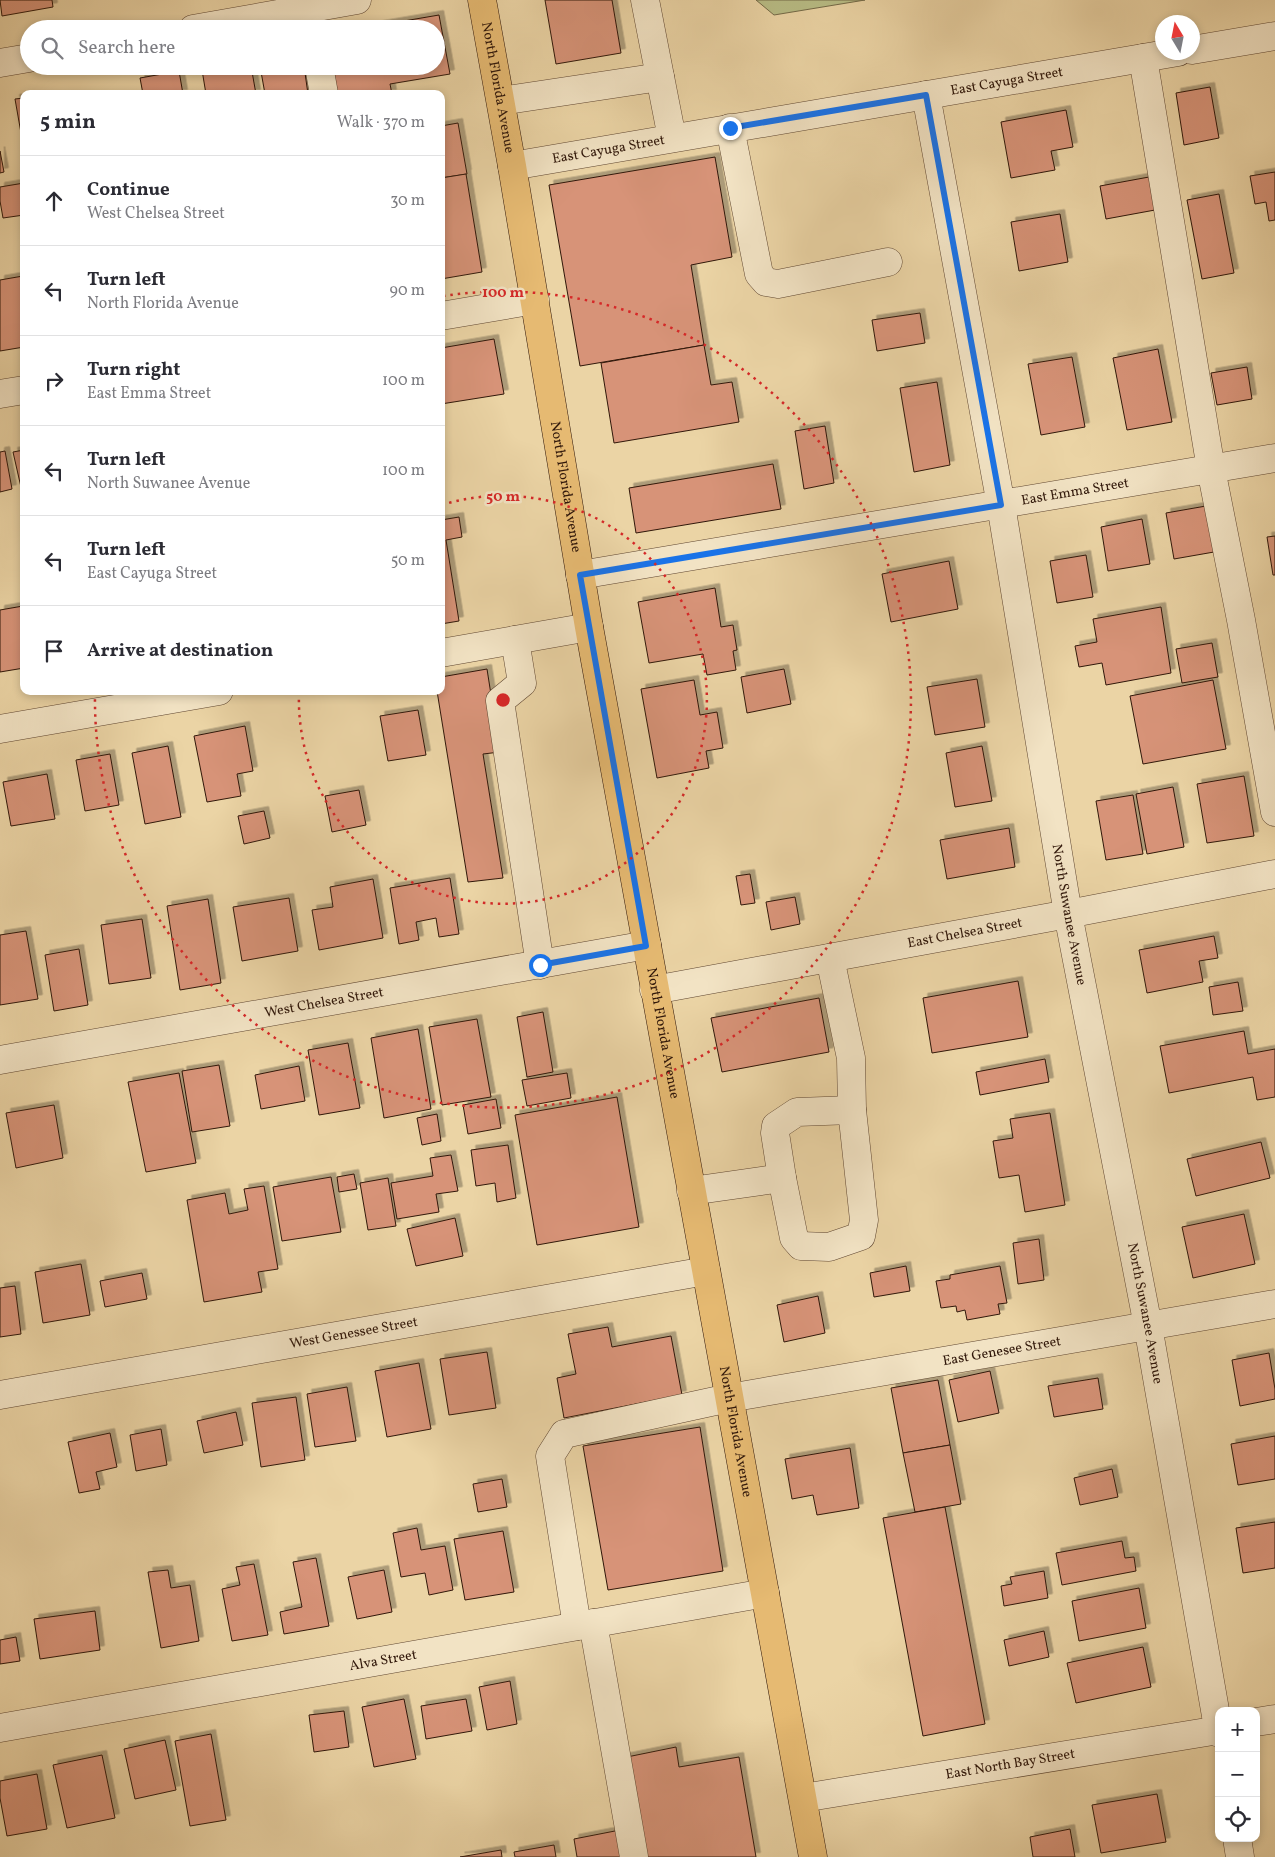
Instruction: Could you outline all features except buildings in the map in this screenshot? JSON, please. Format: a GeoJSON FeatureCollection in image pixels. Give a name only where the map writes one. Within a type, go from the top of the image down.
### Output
{"type":"FeatureCollection","features":[{"type":"Feature","properties":{"kind":"main road","name":"North Florida Avenue"},"geometry":{"type":"LineString","coordinates":[[482,0],[535,300],[589,627],[813,1857]]}},
{"type":"Feature","properties":{"kind":"street"},"geometry":{"type":"LineString","coordinates":[[254,20],[309,12],[357,0]]}},
{"type":"Feature","properties":{"kind":"street"},"geometry":{"type":"LineString","coordinates":[[645,0],[672,138]]}},
{"type":"Feature","properties":{"kind":"street"},"geometry":{"type":"LineString","coordinates":[[1200,49],[1275,36]]}},
{"type":"Feature","properties":{"kind":"street","name":"East Cayuga Street"},"geometry":{"type":"LineString","coordinates":[[512,166],[1155,56]]}},
{"type":"Feature","properties":{"kind":"street"},"geometry":{"type":"LineString","coordinates":[[1143,58],[1211,469],[1241,620],[1275,812]]}},
{"type":"Feature","properties":{"kind":"street"},"geometry":{"type":"LineString","coordinates":[[0,63],[20,60]]}},
{"type":"Feature","properties":{"kind":"street"},"geometry":{"type":"LineString","coordinates":[[321,75],[323,90]]}},
{"type":"Feature","properties":{"kind":"street"},"geometry":{"type":"LineString","coordinates":[[500,101],[660,77]]}},
{"type":"Feature","properties":{"kind":"street","name":"North Suwanee Avenue"},"geometry":{"type":"LineString","coordinates":[[926,95],[1001,505],[1068,914],[1148,1326],[1215,1708]]}},
{"type":"Feature","properties":{"kind":"street"},"geometry":{"type":"LineString","coordinates":[[730,128],[759,274],[766,282],[778,284],[888,262]]}},
{"type":"Feature","properties":{"kind":"street"},"geometry":{"type":"LineString","coordinates":[[445,315],[535,300]]}},
{"type":"Feature","properties":{"kind":"street"},"geometry":{"type":"LineString","coordinates":[[0,394],[20,391]]}},
{"type":"Feature","properties":{"kind":"street","name":"East Emma Street"},"geometry":{"type":"LineString","coordinates":[[580,575],[1275,458]]}},
{"type":"Feature","properties":{"kind":"street"},"geometry":{"type":"LineString","coordinates":[[445,652],[589,627]]}},
{"type":"Feature","properties":{"kind":"street"},"geometry":{"type":"LineString","coordinates":[[515,640],[522,683],[500,701],[540,965]]}},
{"type":"Feature","properties":{"kind":"street"},"geometry":{"type":"LineString","coordinates":[[0,729],[196,695]]}},
{"type":"Feature","properties":{"kind":"street","name":"East Chelsea Street"},"geometry":{"type":"LineString","coordinates":[[654,990],[1275,874]]}},
{"type":"Feature","properties":{"kind":"street","name":"West Chelsea Street"},"geometry":{"type":"LineString","coordinates":[[0,1060],[646,946]]}},
{"type":"Feature","properties":{"kind":"street"},"geometry":{"type":"LineString","coordinates":[[830,958],[851,1058],[852,1110],[864,1220],[861,1236],[829,1247],[801,1246],[794,1238],[782,1178],[775,1133],[776,1126],[797,1112],[852,1110]]}},
{"type":"Feature","properties":{"kind":"street"},"geometry":{"type":"LineString","coordinates":[[691,1191],[782,1178]]}},
{"type":"Feature","properties":{"kind":"street","name":"West Genessee Street"},"geometry":{"type":"LineString","coordinates":[[0,1395],[706,1271]]}},
{"type":"Feature","properties":{"kind":"street","name":"East Genesee Street"},"geometry":{"type":"LineString","coordinates":[[634,1857],[550,1456],[564,1434],[729,1398],[1275,1304]]}},
{"type":"Feature","properties":{"kind":"street","name":"Alva Street"},"geometry":{"type":"LineString","coordinates":[[0,1728],[765,1593]]}},
{"type":"Feature","properties":{"kind":"street"},"geometry":{"type":"LineString","coordinates":[[1260,1721],[1275,1719]]}},
{"type":"Feature","properties":{"kind":"street","name":"East North Bay Street"},"geometry":{"type":"LineString","coordinates":[[802,1798],[1215,1732]]}},
{"type":"Feature","properties":{"kind":"street"},"geometry":{"type":"LineString","coordinates":[[1238,1842],[1240,1857]]}},
{"type":"Feature","properties":{"kind":"green space"},"geometry":{"type":"Polygon","coordinates":[[[756,0],[865,0],[774,15],[756,0]]]}},
{"type":"Feature","properties":{"kind":"route"},"geometry":{"type":"LineString","coordinates":[[540,965],[646,946],[580,575],[1001,505],[926,95],[730,128]]}}]}
